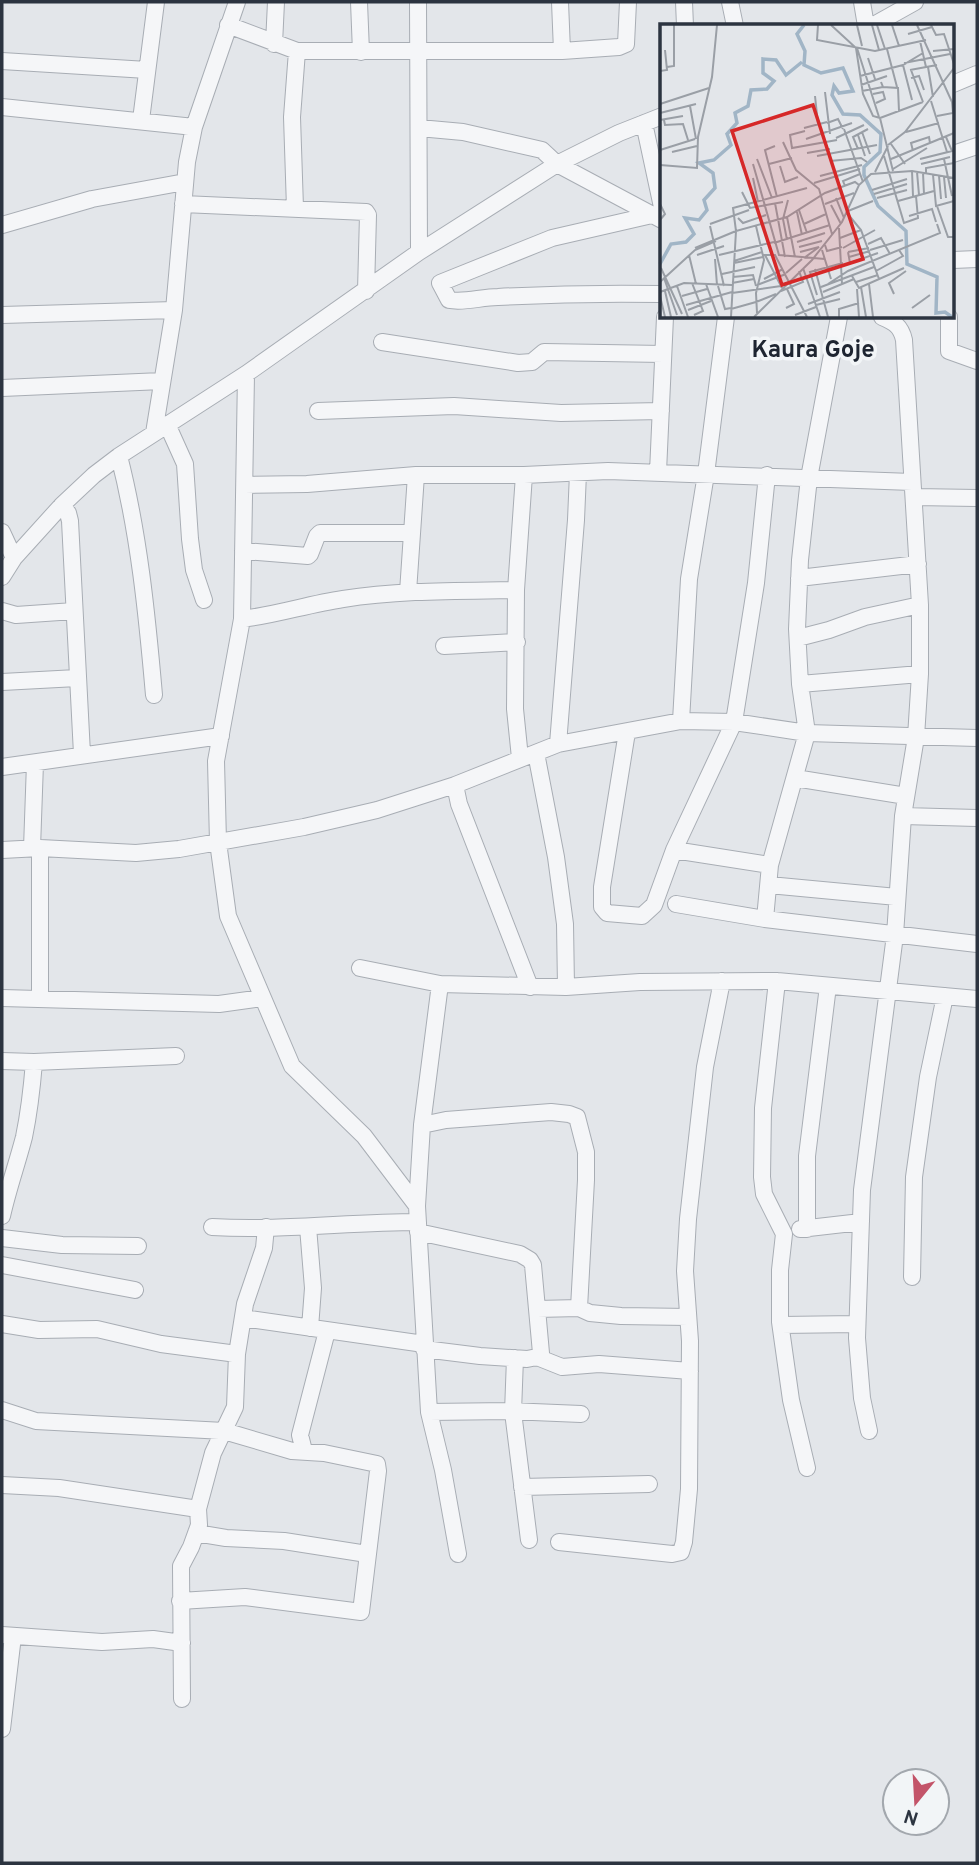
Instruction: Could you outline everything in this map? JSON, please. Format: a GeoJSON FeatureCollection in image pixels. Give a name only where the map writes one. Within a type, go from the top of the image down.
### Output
{"type":"FeatureCollection","features":[{"type":"Feature","properties":{"kind":"street"},"geometry":{"type":"LineString","coordinates":[[141,120],[156,2]]}},
{"type":"Feature","properties":{"kind":"street"},"geometry":{"type":"LineString","coordinates":[[204,600],[194,570],[185,464],[160,428],[162,382],[174,310],[185,182],[194,127],[237,2]]}},
{"type":"Feature","properties":{"kind":"street"},"geometry":{"type":"LineString","coordinates":[[274,44],[276,2]]}},
{"type":"Feature","properties":{"kind":"street"},"geometry":{"type":"LineString","coordinates":[[359,2],[361,52]]}},
{"type":"Feature","properties":{"kind":"street"},"geometry":{"type":"LineString","coordinates":[[418,2],[419,252]]}},
{"type":"Feature","properties":{"kind":"street"},"geometry":{"type":"LineString","coordinates":[[560,2],[562,51]]}},
{"type":"Feature","properties":{"kind":"street"},"geometry":{"type":"LineString","coordinates":[[228,26],[297,51],[562,51],[619,47],[626,44],[628,2]]}},
{"type":"Feature","properties":{"kind":"street"},"geometry":{"type":"LineString","coordinates":[[684,2],[685,24]]}},
{"type":"Feature","properties":{"kind":"street"},"geometry":{"type":"LineString","coordinates":[[730,2],[735,24]]}},
{"type":"Feature","properties":{"kind":"street"},"geometry":{"type":"LineString","coordinates":[[862,2],[866,24]]}},
{"type":"Feature","properties":{"kind":"street"},"geometry":{"type":"LineString","coordinates":[[876,24],[915,2]]}},
{"type":"Feature","properties":{"kind":"street"},"geometry":{"type":"LineString","coordinates":[[295,208],[292,117],[297,51]]}},
{"type":"Feature","properties":{"kind":"street"},"geometry":{"type":"LineString","coordinates":[[2,61],[147,70]]}},
{"type":"Feature","properties":{"kind":"street"},"geometry":{"type":"LineString","coordinates":[[954,84],[977,74]]}},
{"type":"Feature","properties":{"kind":"street"},"geometry":{"type":"LineString","coordinates":[[2,107],[194,127]]}},
{"type":"Feature","properties":{"kind":"street"},"geometry":{"type":"LineString","coordinates":[[2,577],[61,505],[93,475],[119,456],[246,374],[419,252],[557,164],[619,133],[660,117]]}},
{"type":"Feature","properties":{"kind":"street"},"geometry":{"type":"LineString","coordinates":[[644,124],[659,214]]}},
{"type":"Feature","properties":{"kind":"street"},"geometry":{"type":"LineString","coordinates":[[419,128],[463,132],[542,150],[557,164],[659,214]]}},
{"type":"Feature","properties":{"kind":"street"},"geometry":{"type":"LineString","coordinates":[[954,154],[977,146]]}},
{"type":"Feature","properties":{"kind":"street"},"geometry":{"type":"LineString","coordinates":[[2,225],[92,199],[185,182]]}},
{"type":"Feature","properties":{"kind":"street"},"geometry":{"type":"LineString","coordinates":[[183,204],[366,212],[366,291]]}},
{"type":"Feature","properties":{"kind":"street"},"geometry":{"type":"LineString","coordinates":[[659,214],[552,238],[440,283],[449,300],[457,301],[595,293],[660,294]]}},
{"type":"Feature","properties":{"kind":"street"},"geometry":{"type":"LineString","coordinates":[[954,260],[977,259]]}},
{"type":"Feature","properties":{"kind":"street"},"geometry":{"type":"LineString","coordinates":[[2,316],[174,310]]}},
{"type":"Feature","properties":{"kind":"street"},"geometry":{"type":"LineString","coordinates":[[658,472],[665,318]]}},
{"type":"Feature","properties":{"kind":"street"},"geometry":{"type":"LineString","coordinates":[[681,721],[689,579],[706,474],[726,318]]}},
{"type":"Feature","properties":{"kind":"street"},"geometry":{"type":"LineString","coordinates":[[765,919],[770,865],[807,733],[797,638],[799,578],[809,478],[839,318]]}},
{"type":"Feature","properties":{"kind":"street"},"geometry":{"type":"LineString","coordinates":[[869,1431],[862,1398],[858,1324],[862,1190],[895,935],[903,816],[916,737],[920,674],[920,605],[904,340],[903,331],[897,324],[884,318]]}},
{"type":"Feature","properties":{"kind":"street"},"geometry":{"type":"LineString","coordinates":[[949,318],[949,351],[977,361]]}},
{"type":"Feature","properties":{"kind":"street"},"geometry":{"type":"LineString","coordinates":[[382,342],[518,363],[532,362],[544,352],[663,354]]}},
{"type":"Feature","properties":{"kind":"street"},"geometry":{"type":"LineString","coordinates":[[246,374],[242,619],[216,761],[218,842],[228,916],[292,1066],[364,1136],[418,1220]]}},
{"type":"Feature","properties":{"kind":"street"},"geometry":{"type":"LineString","coordinates":[[2,388],[162,382]]}},
{"type":"Feature","properties":{"kind":"street"},"geometry":{"type":"LineString","coordinates":[[318,411],[454,406],[561,413],[661,411]]}},
{"type":"Feature","properties":{"kind":"street"},"geometry":{"type":"LineString","coordinates":[[119,456],[129,494],[148,626],[154,695]]}},
{"type":"Feature","properties":{"kind":"street"},"geometry":{"type":"LineString","coordinates":[[558,744],[578,472]]}},
{"type":"Feature","properties":{"kind":"street"},"geometry":{"type":"LineString","coordinates":[[245,485],[307,484],[416,475],[658,472],[809,478],[977,498]]}},
{"type":"Feature","properties":{"kind":"street"},"geometry":{"type":"LineString","coordinates":[[408,592],[416,475]]}},
{"type":"Feature","properties":{"kind":"street"},"geometry":{"type":"LineString","coordinates":[[524,475],[516,590],[515,709],[556,857],[565,924],[566,987]]}},
{"type":"Feature","properties":{"kind":"street"},"geometry":{"type":"LineString","coordinates":[[627,732],[602,887],[604,910],[625,915],[642,915],[654,905],[674,850],[734,722],[754,606],[766,475]]}},
{"type":"Feature","properties":{"kind":"street"},"geometry":{"type":"LineString","coordinates":[[61,505],[68,513],[70,521],[82,754]]}},
{"type":"Feature","properties":{"kind":"street"},"geometry":{"type":"LineString","coordinates":[[2,532],[15,558]]}},
{"type":"Feature","properties":{"kind":"street"},"geometry":{"type":"LineString","coordinates":[[243,551],[308,556],[320,533],[411,533]]}},
{"type":"Feature","properties":{"kind":"street"},"geometry":{"type":"LineString","coordinates":[[799,578],[918,564]]}},
{"type":"Feature","properties":{"kind":"street"},"geometry":{"type":"LineString","coordinates":[[242,619],[343,599],[408,592],[516,590]]}},
{"type":"Feature","properties":{"kind":"street"},"geometry":{"type":"LineString","coordinates":[[797,638],[865,617],[920,605]]}},
{"type":"Feature","properties":{"kind":"street"},"geometry":{"type":"LineString","coordinates":[[2,611],[16,615],[74,611]]}},
{"type":"Feature","properties":{"kind":"street"},"geometry":{"type":"LineString","coordinates":[[444,646],[517,642]]}},
{"type":"Feature","properties":{"kind":"street"},"geometry":{"type":"LineString","coordinates":[[800,684],[920,674]]}},
{"type":"Feature","properties":{"kind":"street"},"geometry":{"type":"LineString","coordinates":[[2,682],[78,678]]}},
{"type":"Feature","properties":{"kind":"street"},"geometry":{"type":"LineString","coordinates":[[2,850],[36,848],[136,853],[179,849],[304,827],[377,810],[455,785],[558,744],[681,721],[734,722],[807,733],[977,738]]}},
{"type":"Feature","properties":{"kind":"street"},"geometry":{"type":"LineString","coordinates":[[2,767],[221,736]]}},
{"type":"Feature","properties":{"kind":"street"},"geometry":{"type":"LineString","coordinates":[[35,763],[40,999]]}},
{"type":"Feature","properties":{"kind":"street"},"geometry":{"type":"LineString","coordinates":[[795,778],[906,796]]}},
{"type":"Feature","properties":{"kind":"street"},"geometry":{"type":"LineString","coordinates":[[455,785],[459,804],[530,987]]}},
{"type":"Feature","properties":{"kind":"street"},"geometry":{"type":"LineString","coordinates":[[903,816],[977,818]]}},
{"type":"Feature","properties":{"kind":"street"},"geometry":{"type":"LineString","coordinates":[[674,850],[770,865]]}},
{"type":"Feature","properties":{"kind":"street"},"geometry":{"type":"LineString","coordinates":[[769,885],[897,897]]}},
{"type":"Feature","properties":{"kind":"street"},"geometry":{"type":"LineString","coordinates":[[676,904],[765,919],[977,944]]}},
{"type":"Feature","properties":{"kind":"street"},"geometry":{"type":"LineString","coordinates":[[360,968],[440,984],[566,987],[640,982],[777,981],[977,999]]}},
{"type":"Feature","properties":{"kind":"street"},"geometry":{"type":"LineString","coordinates":[[559,1542],[672,1554],[681,1552],[684,1542],[689,1489],[690,1371],[685,1271],[688,1219],[705,1067],[722,981]]}},
{"type":"Feature","properties":{"kind":"street"},"geometry":{"type":"LineString","coordinates":[[777,981],[763,1108],[761,1156],[764,1194],[784,1234],[779,1322],[791,1400],[807,1468]]}},
{"type":"Feature","properties":{"kind":"street"},"geometry":{"type":"LineString","coordinates":[[440,984],[422,1125],[418,1220],[429,1412],[443,1470],[458,1554]]}},
{"type":"Feature","properties":{"kind":"street"},"geometry":{"type":"LineString","coordinates":[[807,1229],[807,1156],[828,986]]}},
{"type":"Feature","properties":{"kind":"street"},"geometry":{"type":"LineString","coordinates":[[912,1277],[914,1177],[928,1077],[945,996]]}},
{"type":"Feature","properties":{"kind":"street"},"geometry":{"type":"LineString","coordinates":[[2,999],[219,1004],[262,998]]}},
{"type":"Feature","properties":{"kind":"street"},"geometry":{"type":"LineString","coordinates":[[2,1061],[176,1056]]}},
{"type":"Feature","properties":{"kind":"street"},"geometry":{"type":"LineString","coordinates":[[2,1216],[5,1182],[23,1138],[34,1062]]}},
{"type":"Feature","properties":{"kind":"street"},"geometry":{"type":"LineString","coordinates":[[422,1125],[460,1118],[551,1112],[577,1117],[586,1152],[582,1229],[583,1275],[579,1308]]}},
{"type":"Feature","properties":{"kind":"street"},"geometry":{"type":"LineString","coordinates":[[212,1227],[308,1227],[418,1220],[520,1254],[533,1265],[541,1353],[537,1357]]}},
{"type":"Feature","properties":{"kind":"street"},"geometry":{"type":"LineString","coordinates":[[784,1234],[793,1230],[861,1222]]}},
{"type":"Feature","properties":{"kind":"street"},"geometry":{"type":"LineString","coordinates":[[182,1699],[181,1566],[199,1525],[198,1508],[214,1453],[235,1407],[237,1354],[245,1304],[264,1248],[266,1227]]}},
{"type":"Feature","properties":{"kind":"street"},"geometry":{"type":"LineString","coordinates":[[308,1227],[313,1288],[310,1328]]}},
{"type":"Feature","properties":{"kind":"street"},"geometry":{"type":"LineString","coordinates":[[2,1238],[62,1245],[138,1246]]}},
{"type":"Feature","properties":{"kind":"street"},"geometry":{"type":"LineString","coordinates":[[2,1265],[135,1290]]}},
{"type":"Feature","properties":{"kind":"street"},"geometry":{"type":"LineString","coordinates":[[537,1309],[579,1308],[621,1316],[688,1317]]}},
{"type":"Feature","properties":{"kind":"street"},"geometry":{"type":"LineString","coordinates":[[243,1318],[424,1347],[515,1358],[537,1357],[562,1367],[598,1364],[690,1371]]}},
{"type":"Feature","properties":{"kind":"street"},"geometry":{"type":"LineString","coordinates":[[2,1324],[39,1330],[97,1329],[161,1344],[237,1354]]}},
{"type":"Feature","properties":{"kind":"street"},"geometry":{"type":"LineString","coordinates":[[781,1325],[858,1324]]}},
{"type":"Feature","properties":{"kind":"street"},"geometry":{"type":"LineString","coordinates":[[304,1451],[300,1434],[327,1331]]}},
{"type":"Feature","properties":{"kind":"street"},"geometry":{"type":"LineString","coordinates":[[515,1358],[513,1412],[529,1540]]}},
{"type":"Feature","properties":{"kind":"street"},"geometry":{"type":"LineString","coordinates":[[2,1410],[36,1421],[225,1431],[281,1448],[377,1464],[365,1598],[361,1612],[245,1597],[180,1601]]}},
{"type":"Feature","properties":{"kind":"street"},"geometry":{"type":"LineString","coordinates":[[429,1412],[581,1414]]}},
{"type":"Feature","properties":{"kind":"street"},"geometry":{"type":"LineString","coordinates":[[522,1487],[649,1484]]}},
{"type":"Feature","properties":{"kind":"street"},"geometry":{"type":"LineString","coordinates":[[2,1485],[59,1489],[198,1508]]}},
{"type":"Feature","properties":{"kind":"street"},"geometry":{"type":"LineString","coordinates":[[196,1533],[226,1538],[284,1541],[367,1555]]}},
{"type":"Feature","properties":{"kind":"street"},"geometry":{"type":"LineString","coordinates":[[2,1729],[7,1636],[102,1642],[153,1639],[181,1643]]}},
{"type":"Feature","properties":{"kind":"district","name":"Kaura Goje"},"geometry":{"type":"Point","coordinates":[813,349]}}]}
